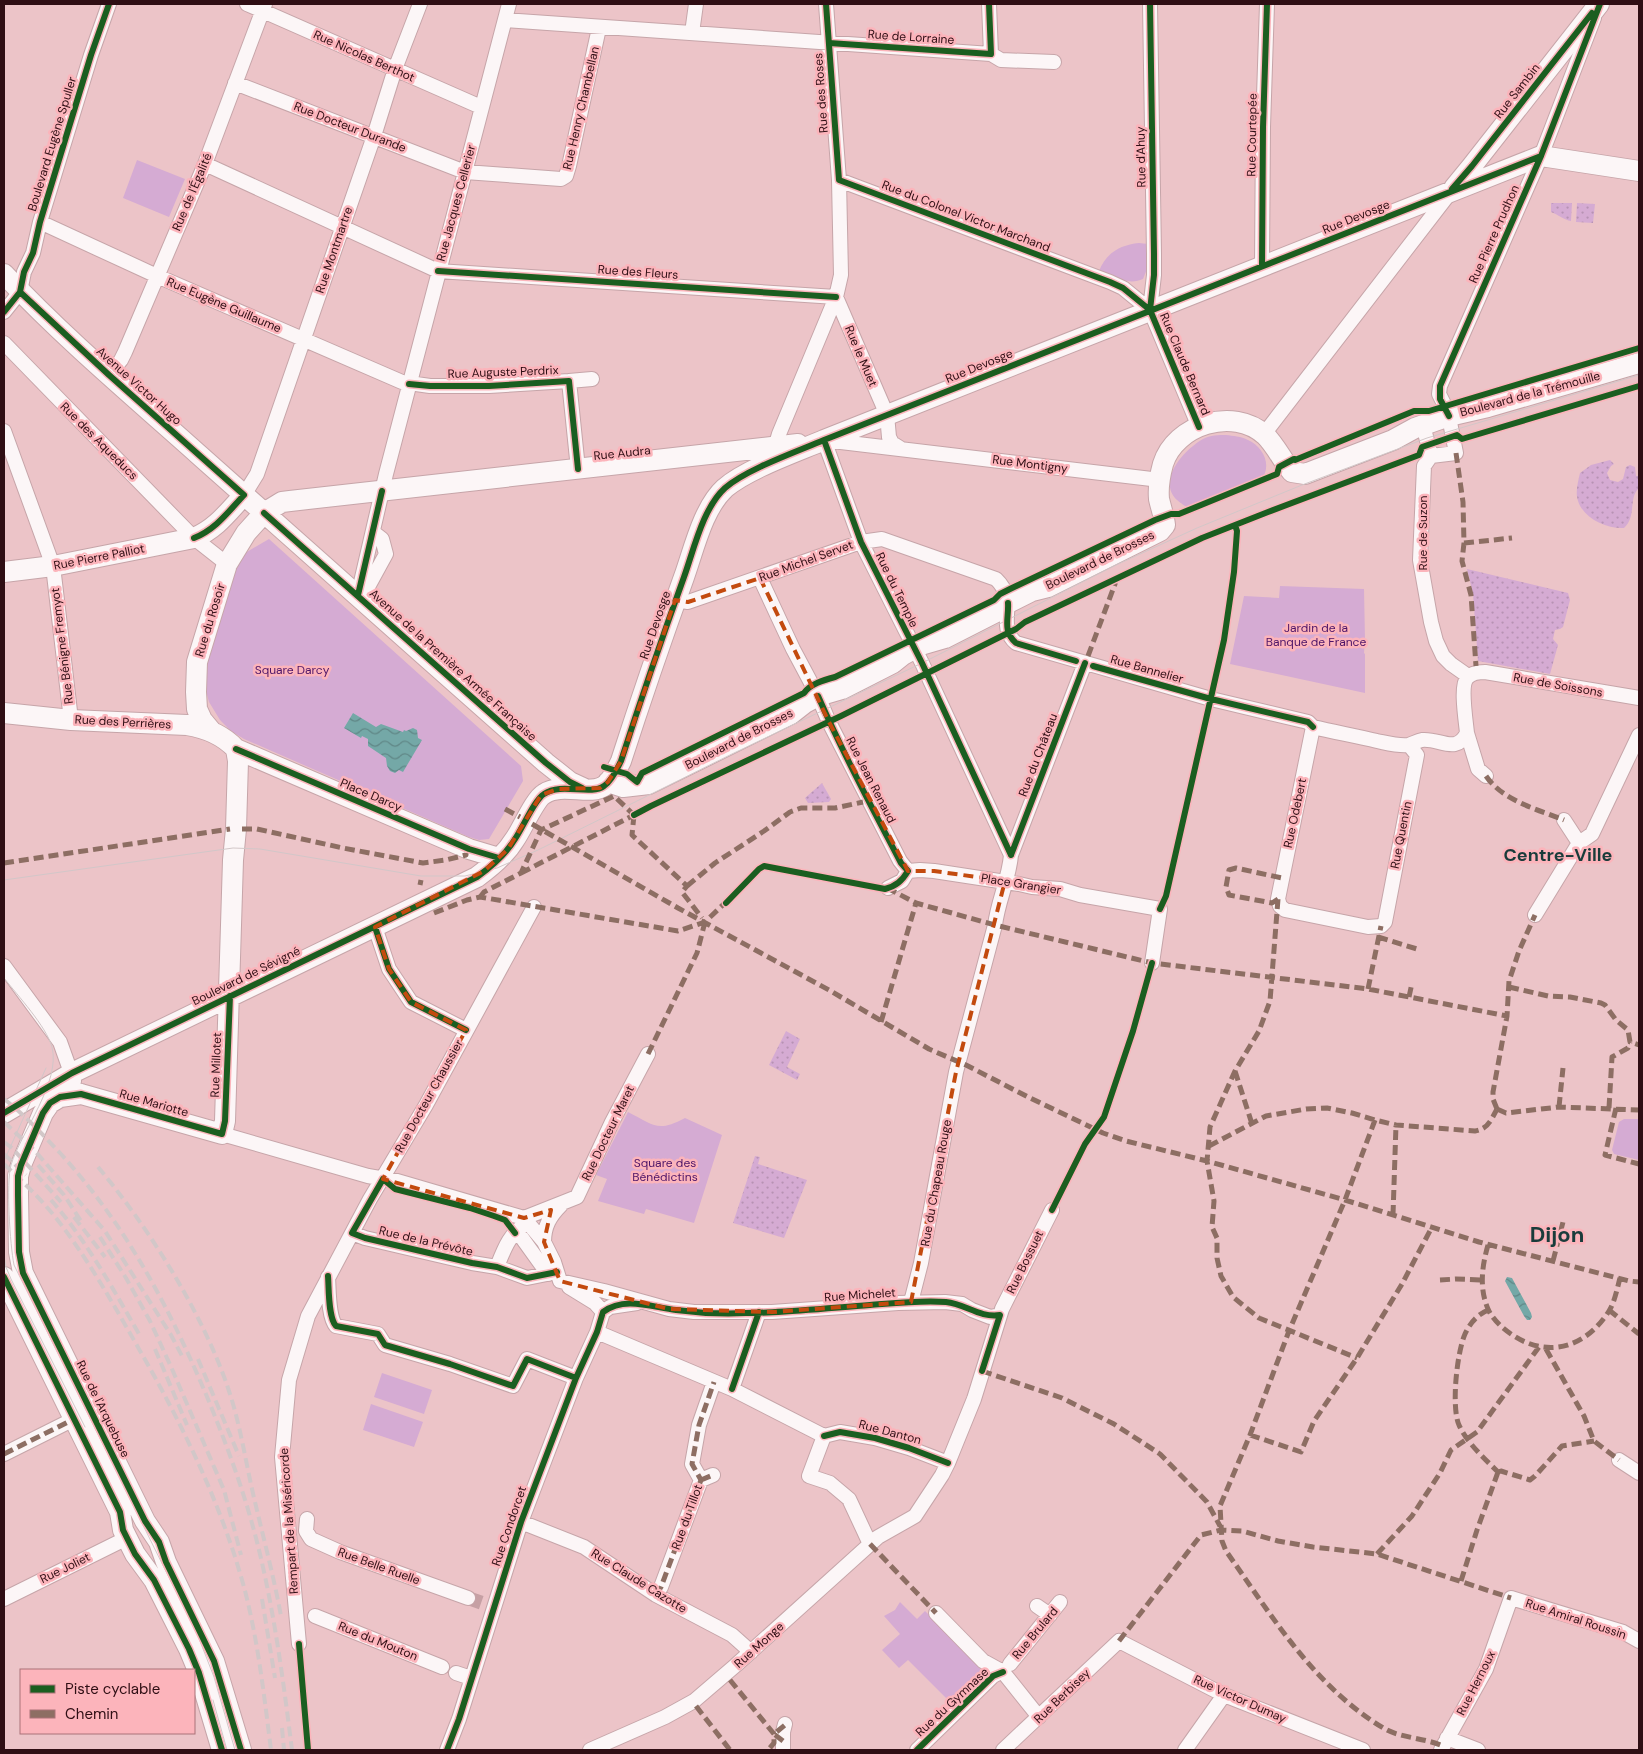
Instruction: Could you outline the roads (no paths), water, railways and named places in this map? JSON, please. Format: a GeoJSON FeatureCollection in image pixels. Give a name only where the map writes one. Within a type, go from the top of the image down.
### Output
{"type":"FeatureCollection","features":[{"type":"Feature","properties":{"kind":"main road","name":"Rue Sambin"},"geometry":{"type":"LineString","coordinates":[[1451,191],[1599,4]]}},
{"type":"Feature","properties":{"kind":"main road","name":"Rue Devosge"},"geometry":{"type":"LineString","coordinates":[[608,782],[620,761],[707,514],[726,487],[755,471],[824,440],[1541,156]]}},
{"type":"Feature","properties":{"kind":"main road"},"geometry":{"type":"LineString","coordinates":[[1541,156],[1639,172]]}},
{"type":"Feature","properties":{"kind":"main road","name":"Avenue Victor Hugo"},"geometry":{"type":"LineString","coordinates":[[10,282],[244,495]]}},
{"type":"Feature","properties":{"kind":"main road","name":"Boulevard de la Trémouille"},"geometry":{"type":"LineString","coordinates":[[1264,434],[1292,472],[1304,474],[1449,416],[1488,408],[1639,363]]}},
{"type":"Feature","properties":{"kind":"main road"},"geometry":{"type":"LineString","coordinates":[[1160,480],[1163,466],[1171,448],[1180,437],[1199,427],[1228,421],[1249,426],[1264,434]]}},
{"type":"Feature","properties":{"kind":"main road","name":"Rue Audra"},"geometry":{"type":"LineString","coordinates":[[264,513],[272,507],[290,501],[776,448],[824,440]]}},
{"type":"Feature","properties":{"kind":"main road"},"geometry":{"type":"LineString","coordinates":[[717,454],[727,462],[732,474],[726,487]]}},
{"type":"Feature","properties":{"kind":"main road","name":"Boulevard de Brosses"},"geometry":{"type":"LineString","coordinates":[[608,782],[623,787],[649,784],[791,714],[818,696],[851,684],[893,663],[921,645],[945,638],[1000,610],[1008,603],[1032,591],[1048,587],[1160,531],[1165,525],[1159,496],[1160,480]]}},
{"type":"Feature","properties":{"kind":"main road","name":"Avenue de la Première Armée Française"},"geometry":{"type":"LineString","coordinates":[[244,495],[546,763],[570,782],[585,789]]}},
{"type":"Feature","properties":{"kind":"main road","name":"Rue Pierre Palliot"},"geometry":{"type":"LineString","coordinates":[[4,572],[53,566],[194,538],[216,525],[244,495]]}},
{"type":"Feature","properties":{"kind":"main road","name":"Rue du Rosoir"},"geometry":{"type":"LineString","coordinates":[[212,732],[202,720],[197,709],[197,662],[227,564],[246,533],[264,513]]}},
{"type":"Feature","properties":{"kind":"main road","name":"Rue des Perrières"},"geometry":{"type":"LineString","coordinates":[[4,713],[71,720],[187,725],[212,732],[232,744],[236,749]]}},
{"type":"Feature","properties":{"kind":"main road","name":"Place Darcy"},"geometry":{"type":"LineString","coordinates":[[236,749],[460,845],[499,858]]}},
{"type":"Feature","properties":{"kind":"main road","name":"Rue Millotet"},"geometry":{"type":"LineString","coordinates":[[222,1134],[225,1122],[230,996],[233,860],[238,761],[236,749]]}},
{"type":"Feature","properties":{"kind":"main road"},"geometry":{"type":"LineString","coordinates":[[499,858],[514,840],[541,795],[545,785],[546,763]]}},
{"type":"Feature","properties":{"kind":"main road"},"geometry":{"type":"LineString","coordinates":[[541,795],[558,789],[600,788],[608,782]]}},
{"type":"Feature","properties":{"kind":"main road","name":"Boulevard de Sévigné"},"geometry":{"type":"LineString","coordinates":[[4,1113],[27,1100],[65,1070],[230,996],[375,927],[477,877],[499,858]]}},
{"type":"Feature","properties":{"kind":"main road","name":"Boulevard de Sévigné"},"geometry":{"type":"LineString","coordinates":[[27,1100],[54,1092],[81,1094]]}},
{"type":"Feature","properties":{"kind":"main road","name":"Rue Mariotte"},"geometry":{"type":"LineString","coordinates":[[81,1094],[222,1134]]}},
{"type":"Feature","properties":{"kind":"main road","name":"Rue de l'Arquebuse"},"geometry":{"type":"LineString","coordinates":[[81,1094],[60,1097],[46,1108],[11,1189],[23,1273],[141,1513],[159,1542],[166,1562],[206,1643],[214,1661],[241,1750]]}},
{"type":"Feature","properties":{"kind":"main road"},"geometry":{"type":"LineString","coordinates":[[4,1277],[120,1512],[126,1538],[154,1580],[189,1649],[199,1673],[222,1750]]}},
{"type":"Feature","properties":{"kind":"street","name":"Boulevard Eugène Spuller"},"geometry":{"type":"LineString","coordinates":[[4,312],[10,282],[33,252],[40,222],[108,4]]}},
{"type":"Feature","properties":{"kind":"street","name":"Rue Nicolas Berthot"},"geometry":{"type":"LineString","coordinates":[[248,4],[264,7],[481,107]]}},
{"type":"Feature","properties":{"kind":"street","name":"Rue Montmartre"},"geometry":{"type":"LineString","coordinates":[[244,495],[257,474],[374,136],[395,69],[420,4]]}},
{"type":"Feature","properties":{"kind":"street","name":"Rue Jacques Cellerier"},"geometry":{"type":"LineString","coordinates":[[360,597],[386,554],[382,539],[373,532],[382,491],[481,107],[510,4]]}},
{"type":"Feature","properties":{"kind":"street"},"geometry":{"type":"LineString","coordinates":[[692,33],[696,4]]}},
{"type":"Feature","properties":{"kind":"street","name":"Rue des Roses"},"geometry":{"type":"LineString","coordinates":[[776,448],[777,439],[836,297],[841,275],[839,180],[826,4]]}},
{"type":"Feature","properties":{"kind":"street"},"geometry":{"type":"LineString","coordinates":[[989,4],[991,54]]}},
{"type":"Feature","properties":{"kind":"street","name":"Rue d'Ahuy"},"geometry":{"type":"LineString","coordinates":[[1150,4],[1154,245],[1154,275],[1150,310]]}},
{"type":"Feature","properties":{"kind":"street","name":"Rue Courtepée"},"geometry":{"type":"LineString","coordinates":[[1262,266],[1262,127],[1267,4]]}},
{"type":"Feature","properties":{"kind":"street","name":"Rue Pierre Prudhon"},"geometry":{"type":"LineString","coordinates":[[1431,456],[1456,453],[1449,425],[1449,416],[1438,394],[1440,386],[1541,156],[1599,4]]}},
{"type":"Feature","properties":{"kind":"street","name":"Rue de l'Égalité"},"geometry":{"type":"LineString","coordinates":[[110,375],[121,360],[205,164],[264,7]]}},
{"type":"Feature","properties":{"kind":"street","name":"Rue de Lorraine"},"geometry":{"type":"LineString","coordinates":[[505,20],[991,54],[1001,60],[1054,62]]}},
{"type":"Feature","properties":{"kind":"street","name":"Rue Henry Chambellan"},"geometry":{"type":"LineString","coordinates":[[464,172],[556,180],[566,176],[570,166],[599,28]]}},
{"type":"Feature","properties":{"kind":"street","name":"Rue Docteur Durande"},"geometry":{"type":"LineString","coordinates":[[235,83],[464,172]]}},
{"type":"Feature","properties":{"kind":"street"},"geometry":{"type":"LineString","coordinates":[[205,164],[438,271]]}},
{"type":"Feature","properties":{"kind":"street","name":"Rue du Colonel Victor Marchand"},"geometry":{"type":"LineString","coordinates":[[839,180],[1123,288],[1150,310]]}},
{"type":"Feature","properties":{"kind":"street","name":"Rue Sambin"},"geometry":{"type":"LineString","coordinates":[[1264,434],[1451,191]]}},
{"type":"Feature","properties":{"kind":"street","name":"Rue Eugène Guillaume"},"geometry":{"type":"LineString","coordinates":[[40,222],[157,276],[409,384]]}},
{"type":"Feature","properties":{"kind":"street","name":"Rue des Fleurs"},"geometry":{"type":"LineString","coordinates":[[438,271],[836,297]]}},
{"type":"Feature","properties":{"kind":"street","name":"Rue le Muet"},"geometry":{"type":"LineString","coordinates":[[836,297],[887,415]]}},
{"type":"Feature","properties":{"kind":"street","name":"Rue Claude Bernard"},"geometry":{"type":"LineString","coordinates":[[1150,310],[1199,427]]}},
{"type":"Feature","properties":{"kind":"street","name":"Rue des Aqueducs"},"geometry":{"type":"LineString","coordinates":[[4,343],[194,538],[227,564]]}},
{"type":"Feature","properties":{"kind":"street","name":"Rue Auguste Perdrix"},"geometry":{"type":"LineString","coordinates":[[409,384],[470,386],[592,379]]}},
{"type":"Feature","properties":{"kind":"street","name":"Rue Auguste Perdrix"},"geometry":{"type":"LineString","coordinates":[[569,381],[578,469]]}},
{"type":"Feature","properties":{"kind":"street"},"geometry":{"type":"LineString","coordinates":[[887,415],[889,438],[892,443],[900,448]]}},
{"type":"Feature","properties":{"kind":"street"},"geometry":{"type":"LineString","coordinates":[[1423,425],[1431,456]]}},
{"type":"Feature","properties":{"kind":"street","name":"Rue Bénigne Fremyot"},"geometry":{"type":"LineString","coordinates":[[4,431],[53,566],[71,720]]}},
{"type":"Feature","properties":{"kind":"street","name":"Rue Montigny"},"geometry":{"type":"LineString","coordinates":[[824,440],[1160,480]]}},
{"type":"Feature","properties":{"kind":"street","name":"Rue du Temple"},"geometry":{"type":"LineString","coordinates":[[824,440],[861,542],[924,668],[1011,856]]}},
{"type":"Feature","properties":{"kind":"street","name":"Rue de Suzon"},"geometry":{"type":"LineString","coordinates":[[1431,456],[1424,466],[1420,560],[1428,604],[1436,642],[1446,660],[1472,674]]}},
{"type":"Feature","properties":{"kind":"street","name":"Rue Michel Servet"},"geometry":{"type":"LineString","coordinates":[[676,600],[688,602],[861,542],[882,539],[988,576],[1001,584],[1008,603]]}},
{"type":"Feature","properties":{"kind":"street","name":"Rue Jean Renaud"},"geometry":{"type":"LineString","coordinates":[[760,578],[829,722],[900,861],[908,872]]}},
{"type":"Feature","properties":{"kind":"street","name":"Rue Bannelier"},"geometry":{"type":"LineString","coordinates":[[1008,603],[1006,628],[1010,638],[1016,643],[1211,699],[1308,722],[1313,727],[1389,743],[1409,745],[1423,740],[1450,745],[1459,743],[1467,733]]}},
{"type":"Feature","properties":{"kind":"street","name":"Rue du Château"},"geometry":{"type":"LineString","coordinates":[[960,1063],[1005,881],[1010,869],[1011,856],[1085,663]]}},
{"type":"Feature","properties":{"kind":"street","name":"Rue de Soissons"},"geometry":{"type":"LineString","coordinates":[[1472,674],[1485,672],[1639,698]]}},
{"type":"Feature","properties":{"kind":"street"},"geometry":{"type":"LineString","coordinates":[[1472,674],[1464,684],[1467,733],[1478,769],[1486,776]]}},
{"type":"Feature","properties":{"kind":"street","name":"Rue Odebert"},"geometry":{"type":"LineString","coordinates":[[1313,727],[1278,899],[1280,906],[1285,910],[1368,927],[1381,926]]}},
{"type":"Feature","properties":{"kind":"street"},"geometry":{"type":"LineString","coordinates":[[1535,915],[1579,843],[1592,834],[1639,735]]}},
{"type":"Feature","properties":{"kind":"street","name":"Rue Quentin"},"geometry":{"type":"LineString","coordinates":[[1381,926],[1385,922],[1417,755],[1409,745]]}},
{"type":"Feature","properties":{"kind":"street"},"geometry":{"type":"LineString","coordinates":[[1564,820],[1579,843]]}},
{"type":"Feature","properties":{"kind":"street","name":"Place Grangier"},"geometry":{"type":"LineString","coordinates":[[908,872],[920,870],[934,871],[1005,881],[1032,887],[1060,889],[1160,909],[1152,963]]}},
{"type":"Feature","properties":{"kind":"street"},"geometry":{"type":"LineString","coordinates":[[888,888],[902,881],[908,872]]}},
{"type":"Feature","properties":{"kind":"street","name":"Rue Docteur Chaussier"},"geometry":{"type":"LineString","coordinates":[[383,1179],[426,1106],[534,907]]}},
{"type":"Feature","properties":{"kind":"street"},"geometry":{"type":"LineString","coordinates":[[375,927],[389,969],[411,1002],[466,1030]]}},
{"type":"Feature","properties":{"kind":"street"},"geometry":{"type":"LineString","coordinates":[[4,966],[60,1042],[65,1070],[81,1094]]}},
{"type":"Feature","properties":{"kind":"street","name":"Rue Docteur Maret"},"geometry":{"type":"LineString","coordinates":[[523,1222],[577,1197],[612,1122],[648,1054]]}},
{"type":"Feature","properties":{"kind":"street","name":"Rue du Chapeau Rouge"},"geometry":{"type":"LineString","coordinates":[[911,1302],[921,1263],[956,1072],[960,1063]]}},
{"type":"Feature","properties":{"kind":"street","name":"Rue Mariotte"},"geometry":{"type":"LineString","coordinates":[[222,1134],[383,1179],[397,1181],[523,1222]]}},
{"type":"Feature","properties":{"kind":"street","name":"Rempart de la Miséricorde"},"geometry":{"type":"LineString","coordinates":[[299,1644],[282,1458],[289,1380],[308,1316],[328,1276],[383,1179]]}},
{"type":"Feature","properties":{"kind":"street","name":"Rue Docteur Maret"},"geometry":{"type":"LineString","coordinates":[[544,1242],[546,1225],[553,1213],[562,1204]]}},
{"type":"Feature","properties":{"kind":"street","name":"Rue Bossuet"},"geometry":{"type":"LineString","coordinates":[[948,1464],[974,1399],[1000,1315],[1052,1210]]}},
{"type":"Feature","properties":{"kind":"street"},"geometry":{"type":"LineString","coordinates":[[523,1222],[544,1242],[554,1262],[555,1276]]}},
{"type":"Feature","properties":{"kind":"street"},"geometry":{"type":"LineString","coordinates":[[497,1267],[507,1242],[523,1222]]}},
{"type":"Feature","properties":{"kind":"street"},"geometry":{"type":"LineString","coordinates":[[523,1222],[555,1276],[595,1303],[603,1312],[610,1307],[634,1303],[648,1304]]}},
{"type":"Feature","properties":{"kind":"street","name":"Rue de la Prévôte"},"geometry":{"type":"LineString","coordinates":[[352,1233],[365,1238],[472,1264],[497,1267],[527,1278],[555,1276],[648,1304]]}},
{"type":"Feature","properties":{"kind":"street"},"geometry":{"type":"LineString","coordinates":[[328,1276],[332,1317],[336,1326],[378,1334],[385,1345],[450,1364],[513,1386],[527,1358],[576,1378]]}},
{"type":"Feature","properties":{"kind":"street","name":"Rue Michelet"},"geometry":{"type":"LineString","coordinates":[[648,1304],[694,1312],[759,1312],[911,1302],[945,1302],[962,1304],[990,1317],[1000,1315]]}},
{"type":"Feature","properties":{"kind":"street","name":"Rue Condorcet"},"geometry":{"type":"LineString","coordinates":[[447,1750],[471,1678],[491,1606],[576,1378],[598,1332],[603,1312]]}},
{"type":"Feature","properties":{"kind":"street"},"geometry":{"type":"LineString","coordinates":[[732,1389],[759,1312]]}},
{"type":"Feature","properties":{"kind":"street"},"geometry":{"type":"LineString","coordinates":[[598,1332],[732,1389],[824,1436],[809,1476],[830,1483],[849,1499],[870,1544]]}},
{"type":"Feature","properties":{"kind":"street","name":"Rue du Tillot"},"geometry":{"type":"LineString","coordinates":[[656,1594],[661,1587],[707,1477],[692,1464],[699,1425],[714,1382]]}},
{"type":"Feature","properties":{"kind":"street"},"geometry":{"type":"LineString","coordinates":[[4,1454],[74,1419]]}},
{"type":"Feature","properties":{"kind":"street","name":"Rue Danton"},"geometry":{"type":"LineString","coordinates":[[824,1436],[840,1432],[875,1438],[908,1448],[948,1464]]}},
{"type":"Feature","properties":{"kind":"street"},"geometry":{"type":"LineString","coordinates":[[1619,1460],[1639,1473]]}},
{"type":"Feature","properties":{"kind":"street","name":"Rue Monge"},"geometry":{"type":"LineString","coordinates":[[594,1750],[665,1717],[694,1701],[878,1537],[914,1516],[948,1464]]}},
{"type":"Feature","properties":{"kind":"street","name":"Rue Belle Ruelle"},"geometry":{"type":"LineString","coordinates":[[307,1519],[306,1531],[311,1540],[468,1598]]}},
{"type":"Feature","properties":{"kind":"street","name":"Rue Claude Cazotte"},"geometry":{"type":"LineString","coordinates":[[521,1522],[584,1547],[656,1594],[732,1635],[751,1652]]}},
{"type":"Feature","properties":{"kind":"street","name":"Rue Joliet"},"geometry":{"type":"LineString","coordinates":[[4,1599],[126,1538]]}},
{"type":"Feature","properties":{"kind":"street","name":"Rue Amiral Roussin"},"geometry":{"type":"LineString","coordinates":[[1511,1598],[1623,1632],[1639,1642]]}},
{"type":"Feature","properties":{"kind":"street","name":"Rue Hernoux"},"geometry":{"type":"LineString","coordinates":[[1444,1744],[1486,1669],[1511,1598]]}},
{"type":"Feature","properties":{"kind":"street","name":"Rue Brulard"},"geometry":{"type":"LineString","coordinates":[[1006,1668],[1060,1602]]}},
{"type":"Feature","properties":{"kind":"street"},"geometry":{"type":"LineString","coordinates":[[1037,1606],[1050,1615]]}},
{"type":"Feature","properties":{"kind":"street","name":"Rue Brulard"},"geometry":{"type":"LineString","coordinates":[[936,1613],[983,1661],[1006,1668],[1039,1718]]}},
{"type":"Feature","properties":{"kind":"street","name":"Rue du Mouton"},"geometry":{"type":"LineString","coordinates":[[315,1616],[442,1667]]}},
{"type":"Feature","properties":{"kind":"street","name":"Rue Victor Dumay"},"geometry":{"type":"LineString","coordinates":[[1119,1641],[1224,1695],[1363,1750]]}},
{"type":"Feature","properties":{"kind":"street","name":"Rue Berbisey"},"geometry":{"type":"LineString","coordinates":[[1004,1750],[1119,1641]]}},
{"type":"Feature","properties":{"kind":"street","name":"Rue du Gymnase"},"geometry":{"type":"LineString","coordinates":[[916,1750],[993,1676],[1006,1668]]}},
{"type":"Feature","properties":{"kind":"street"},"geometry":{"type":"LineString","coordinates":[[456,1673],[471,1678]]}},
{"type":"Feature","properties":{"kind":"street"},"geometry":{"type":"LineString","coordinates":[[1185,1750],[1224,1695]]}},
{"type":"Feature","properties":{"kind":"street"},"geometry":{"type":"LineString","coordinates":[[783,1750],[785,1724]]}},
{"type":"Feature","properties":{"kind":"street"},"geometry":{"type":"LineString","coordinates":[[1444,1744],[1478,1750]]}},
{"type":"Feature","properties":{"kind":"water"},"geometry":{"type":"Polygon","coordinates":[[[353,713],[376,727],[381,724],[403,732],[413,728],[417,730],[418,738],[422,740],[403,772],[399,770],[395,773],[390,771],[386,758],[368,746],[368,739],[362,736],[361,738],[344,728],[353,713]]]}},
{"type":"Feature","properties":{"kind":"water"},"geometry":{"type":"Polygon","coordinates":[[[1507,1277],[1512,1278],[1531,1313],[1532,1317],[1530,1320],[1527,1320],[1524,1316],[1505,1281],[1507,1277]]]}},
{"type":"Feature","properties":{"kind":"tunnel"},"geometry":{"type":"LineString","coordinates":[[468,1598],[488,1605]]}},
{"type":"Feature","properties":{"kind":"tram line"},"geometry":{"type":"LineString","coordinates":[[4,880],[233,848],[260,849],[421,876],[465,876],[497,868],[538,850],[922,663],[1116,565],[1197,528],[1302,485],[1427,438],[1639,375]]}},
{"type":"Feature","properties":{"kind":"tram line"},"geometry":{"type":"LineString","coordinates":[[4,978],[44,1030],[52,1047],[53,1061],[46,1091],[11,1165],[9,1214],[14,1265],[198,1636],[214,1677],[235,1750]]}},
{"type":"Feature","properties":{"kind":"tram line"},"geometry":{"type":"LineString","coordinates":[[4,1161],[46,1068]]}},
{"type":"Feature","properties":{"kind":"tram line"},"geometry":{"type":"LineString","coordinates":[[4,1256],[11,1279],[85,1427]]}},
{"type":"Feature","properties":{"kind":"tram line"},"geometry":{"type":"LineString","coordinates":[[213,1700],[227,1750]]}},
{"type":"Feature","properties":{"kind":"railway"},"geometry":{"type":"LineString","coordinates":[[4,1099],[27,1118],[61,1154],[106,1209],[143,1267],[176,1327],[191,1359],[226,1446],[256,1538],[273,1617],[292,1750]]}},
{"type":"Feature","properties":{"kind":"railway"},"geometry":{"type":"LineString","coordinates":[[4,1122],[35,1151],[105,1231],[171,1335],[182,1356]]}},
{"type":"Feature","properties":{"kind":"railway"},"geometry":{"type":"LineString","coordinates":[[4,1142],[12,1148],[61,1202]]}},
{"type":"Feature","properties":{"kind":"railway"},"geometry":{"type":"LineString","coordinates":[[4,1154],[26,1175]]}},
{"type":"Feature","properties":{"kind":"railway"},"geometry":{"type":"LineString","coordinates":[[4,1164],[50,1211],[88,1263],[152,1371],[197,1461],[223,1523],[244,1587],[257,1647],[271,1750]]}},
{"type":"Feature","properties":{"kind":"railway"},"geometry":{"type":"LineString","coordinates":[[38,1165],[64,1195],[81,1221]]}},
{"type":"Feature","properties":{"kind":"railway"},"geometry":{"type":"LineString","coordinates":[[98,1167],[136,1217],[173,1273],[190,1303],[218,1362],[237,1418],[281,1616]]}},
{"type":"Feature","properties":{"kind":"railway"},"geometry":{"type":"LineString","coordinates":[[51,1200],[76,1231],[109,1281],[139,1334]]}},
{"type":"Feature","properties":{"kind":"railway"},"geometry":{"type":"LineString","coordinates":[[74,1217],[105,1257]]}},
{"type":"Feature","properties":{"kind":"railway"},"geometry":{"type":"LineString","coordinates":[[100,1237],[150,1321],[172,1369],[224,1490],[241,1555]]}},
{"type":"Feature","properties":{"kind":"railway"},"geometry":{"type":"LineString","coordinates":[[155,1349],[187,1425]]}},
{"type":"Feature","properties":{"kind":"railway"},"geometry":{"type":"LineString","coordinates":[[198,1359],[239,1456]]}},
{"type":"Feature","properties":{"kind":"railway"},"geometry":{"type":"LineString","coordinates":[[262,1599],[275,1678]]}},
{"type":"Feature","properties":{"kind":"railway"},"geometry":{"type":"LineString","coordinates":[[282,1728],[284,1750]]}},
{"type":"Feature","properties":{"kind":"district","name":"Centre-Ville"},"geometry":{"type":"Point","coordinates":[1558,855]}},
{"type":"Feature","properties":{"kind":"district","name":"Dijon"},"geometry":{"type":"Point","coordinates":[1557,1234]}},
{"type":"Feature","properties":{"kind":"park label","name":"Jardin de la Banque de France"},"geometry":{"type":"Point","coordinates":[1316,635]}},
{"type":"Feature","properties":{"kind":"park label","name":"Square Darcy"},"geometry":{"type":"Point","coordinates":[292,670]}},
{"type":"Feature","properties":{"kind":"park label","name":"Square des Bénédictins"},"geometry":{"type":"Point","coordinates":[665,1170]}}]}
